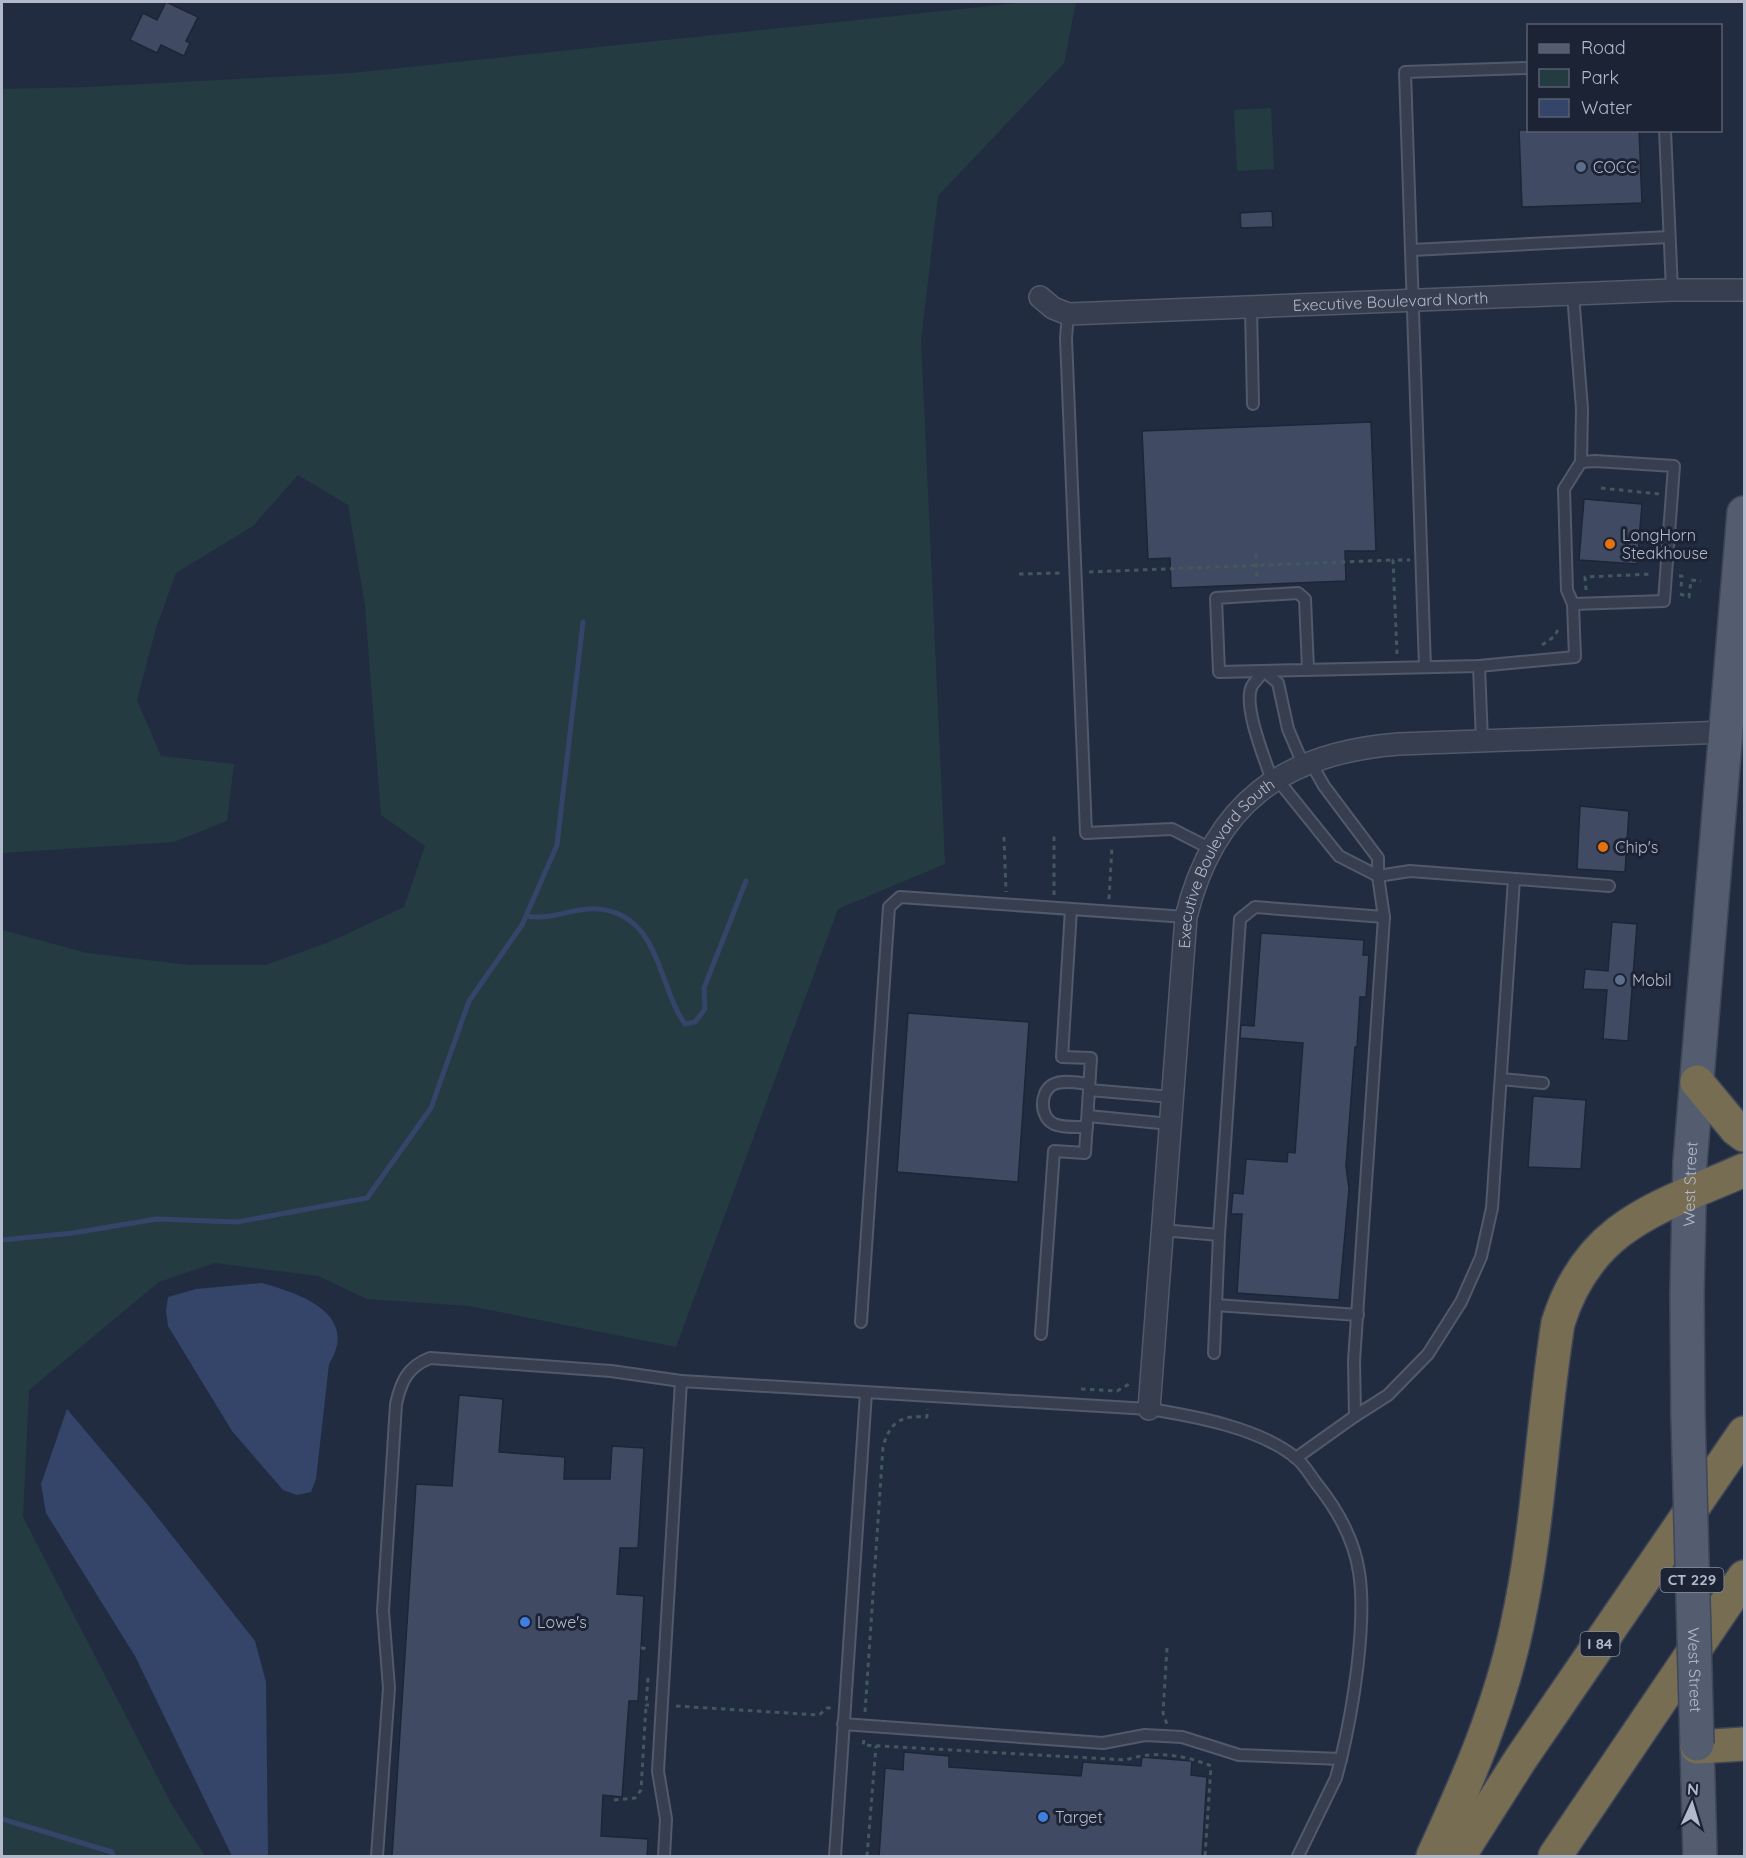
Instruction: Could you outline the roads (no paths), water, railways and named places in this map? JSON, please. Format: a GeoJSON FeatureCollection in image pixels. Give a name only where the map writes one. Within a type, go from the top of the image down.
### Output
{"type":"FeatureCollection","features":[{"type":"Feature","properties":{"kind":"highway"},"geometry":{"type":"LineString","coordinates":[[1697,1082],[1736,1129],[1744,1135]]}},
{"type":"Feature","properties":{"kind":"highway"},"geometry":{"type":"LineString","coordinates":[[1433,1857],[1485,1737],[1518,1626],[1555,1343],[1563,1305],[1584,1264],[1602,1244],[1641,1216],[1744,1170]]}},
{"type":"Feature","properties":{"kind":"highway","name":"I 84"},"geometry":{"type":"LineString","coordinates":[[1459,1857],[1520,1760],[1744,1433]]}},
{"type":"Feature","properties":{"kind":"highway"},"geometry":{"type":"LineString","coordinates":[[1555,1857],[1744,1576]]}},
{"type":"Feature","properties":{"kind":"highway"},"geometry":{"type":"LineString","coordinates":[[1697,1745],[1744,1744]]}},
{"type":"Feature","properties":{"kind":"main road","name":"West Street"},"geometry":{"type":"LineString","coordinates":[[1700,1857],[1688,1416],[1689,1195],[1744,513]]}},
{"type":"Feature","properties":{"kind":"street","name":"Executive Boulevard North"},"geometry":{"type":"LineString","coordinates":[[1068,314],[1672,290],[1744,290]]}},
{"type":"Feature","properties":{"kind":"street"},"geometry":{"type":"LineString","coordinates":[[1040,297],[1053,308],[1068,314]]}},
{"type":"Feature","properties":{"kind":"street","name":"Executive Boulevard South"},"geometry":{"type":"LineString","coordinates":[[1149,1409],[1186,917],[1200,871],[1211,849],[1240,810],[1275,781],[1306,762],[1350,749],[1482,741],[1726,732]]}},
{"type":"Feature","properties":{"kind":"lane"},"geometry":{"type":"LineString","coordinates":[[1425,667],[1405,72],[1527,68]]}},
{"type":"Feature","properties":{"kind":"lane"},"geometry":{"type":"LineString","coordinates":[[1665,132],[1672,290]]}},
{"type":"Feature","properties":{"kind":"lane"},"geometry":{"type":"LineString","coordinates":[[1412,250],[1669,237]]}},
{"type":"Feature","properties":{"kind":"lane"},"geometry":{"type":"LineString","coordinates":[[1308,669],[1305,600],[1298,593],[1216,598],[1219,672],[1479,666],[1575,657],[1573,604],[1567,590],[1564,489],[1581,462],[1582,409],[1573,294]]}},
{"type":"Feature","properties":{"kind":"lane"},"geometry":{"type":"LineString","coordinates":[[1251,308],[1252,404]]}},
{"type":"Feature","properties":{"kind":"lane"},"geometry":{"type":"LineString","coordinates":[[1068,314],[1066,338],[1086,833],[1172,830],[1211,849]]}},
{"type":"Feature","properties":{"kind":"lane"},"geometry":{"type":"LineString","coordinates":[[1573,604],[1664,601],[1674,466],[1581,462]]}},
{"type":"Feature","properties":{"kind":"lane"},"geometry":{"type":"LineString","coordinates":[[1479,666],[1482,741]]}},
{"type":"Feature","properties":{"kind":"lane"},"geometry":{"type":"LineString","coordinates":[[1264,671],[1278,683],[1288,729],[1306,762],[1378,858],[1378,876],[1384,917],[1354,1361],[1355,1416]]}},
{"type":"Feature","properties":{"kind":"lane"},"geometry":{"type":"LineString","coordinates":[[1264,671],[1251,688],[1251,702],[1255,727],[1275,781],[1339,856],[1378,876],[1410,871],[1609,886]]}},
{"type":"Feature","properties":{"kind":"lane"},"geometry":{"type":"LineString","coordinates":[[1296,1458],[1388,1395],[1428,1354],[1461,1302],[1481,1257],[1492,1208],[1514,879]]}},
{"type":"Feature","properties":{"kind":"lane"},"geometry":{"type":"LineString","coordinates":[[861,1322],[889,907],[900,897],[1186,917]]}},
{"type":"Feature","properties":{"kind":"lane"},"geometry":{"type":"LineString","coordinates":[[1214,1353],[1219,1234],[1240,919],[1255,907],[1384,917]]}},
{"type":"Feature","properties":{"kind":"lane"},"geometry":{"type":"LineString","coordinates":[[1041,1334],[1054,1151],[1085,1153],[1091,1058],[1062,1057],[1071,909]]}},
{"type":"Feature","properties":{"kind":"lane"},"geometry":{"type":"LineString","coordinates":[[1501,1079],[1543,1083]]}},
{"type":"Feature","properties":{"kind":"lane"},"geometry":{"type":"LineString","coordinates":[[1170,1124],[1087,1122],[1058,1125],[1048,1121],[1044,1114],[1043,1102],[1045,1092],[1053,1084],[1063,1082],[1172,1097]]}},
{"type":"Feature","properties":{"kind":"lane"},"geometry":{"type":"LineString","coordinates":[[1162,1230],[1219,1234]]}},
{"type":"Feature","properties":{"kind":"lane"},"geometry":{"type":"LineString","coordinates":[[1216,1305],[1358,1315]]}},
{"type":"Feature","properties":{"kind":"lane"},"geometry":{"type":"LineString","coordinates":[[377,1857],[389,1688],[383,1611],[394,1427],[400,1385],[408,1372],[419,1362],[430,1358],[611,1371],[681,1381],[1149,1409],[1198,1417],[1266,1440],[1296,1458],[1334,1506],[1352,1543],[1360,1574],[1360,1627],[1355,1676],[1341,1759],[1336,1778],[1298,1857]]}},
{"type":"Feature","properties":{"kind":"lane"},"geometry":{"type":"LineString","coordinates":[[664,1857],[666,1819],[658,1771],[681,1381]]}},
{"type":"Feature","properties":{"kind":"lane"},"geometry":{"type":"LineString","coordinates":[[835,1857],[866,1393]]}},
{"type":"Feature","properties":{"kind":"lane"},"geometry":{"type":"LineString","coordinates":[[843,1724],[1103,1743],[1145,1735],[1182,1737],[1239,1755],[1341,1759]]}},
{"type":"Feature","properties":{"kind":"water"},"geometry":{"type":"Polygon","coordinates":[[[262,1283],[309,1300],[332,1319],[337,1332],[337,1347],[329,1364],[316,1479],[311,1492],[297,1495],[283,1490],[232,1431],[168,1326],[166,1311],[168,1297],[196,1289],[262,1283]]]}},
{"type":"Feature","properties":{"kind":"water"},"geometry":{"type":"Polygon","coordinates":[[[67,1409],[147,1504],[255,1641],[266,1682],[268,1856],[232,1856],[135,1656],[46,1513],[41,1484],[67,1409]]]}},
{"type":"Feature","properties":{"kind":"waterway"},"geometry":{"type":"LineString","coordinates":[[2,1240],[73,1233],[157,1219],[237,1222],[367,1198],[431,1108],[469,1001],[522,925],[557,845],[583,622]]}},
{"type":"Feature","properties":{"kind":"waterway"},"geometry":{"type":"LineString","coordinates":[[526,916],[544,917],[598,909],[618,914],[634,924],[646,938],[655,954],[676,1009],[685,1024],[695,1022],[705,1009],[704,988],[746,881]]}},
{"type":"Feature","properties":{"kind":"waterway"},"geometry":{"type":"LineString","coordinates":[[2,1819],[112,1852],[113,1856]]}},
{"type":"Feature","properties":{"kind":"place","name":"COCC"},"geometry":{"type":"Point","coordinates":[1581,167]}},
{"type":"Feature","properties":{"kind":"place","name":"LongHorn Steakhouse"},"geometry":{"type":"Point","coordinates":[1610,544]}},
{"type":"Feature","properties":{"kind":"place","name":"Chip's"},"geometry":{"type":"Point","coordinates":[1603,847]}},
{"type":"Feature","properties":{"kind":"place","name":"Mobil"},"geometry":{"type":"Point","coordinates":[1620,980]}},
{"type":"Feature","properties":{"kind":"place","name":"Lowe's"},"geometry":{"type":"Point","coordinates":[525,1622]}},
{"type":"Feature","properties":{"kind":"place","name":"Target"},"geometry":{"type":"Point","coordinates":[1043,1817]}}]}
